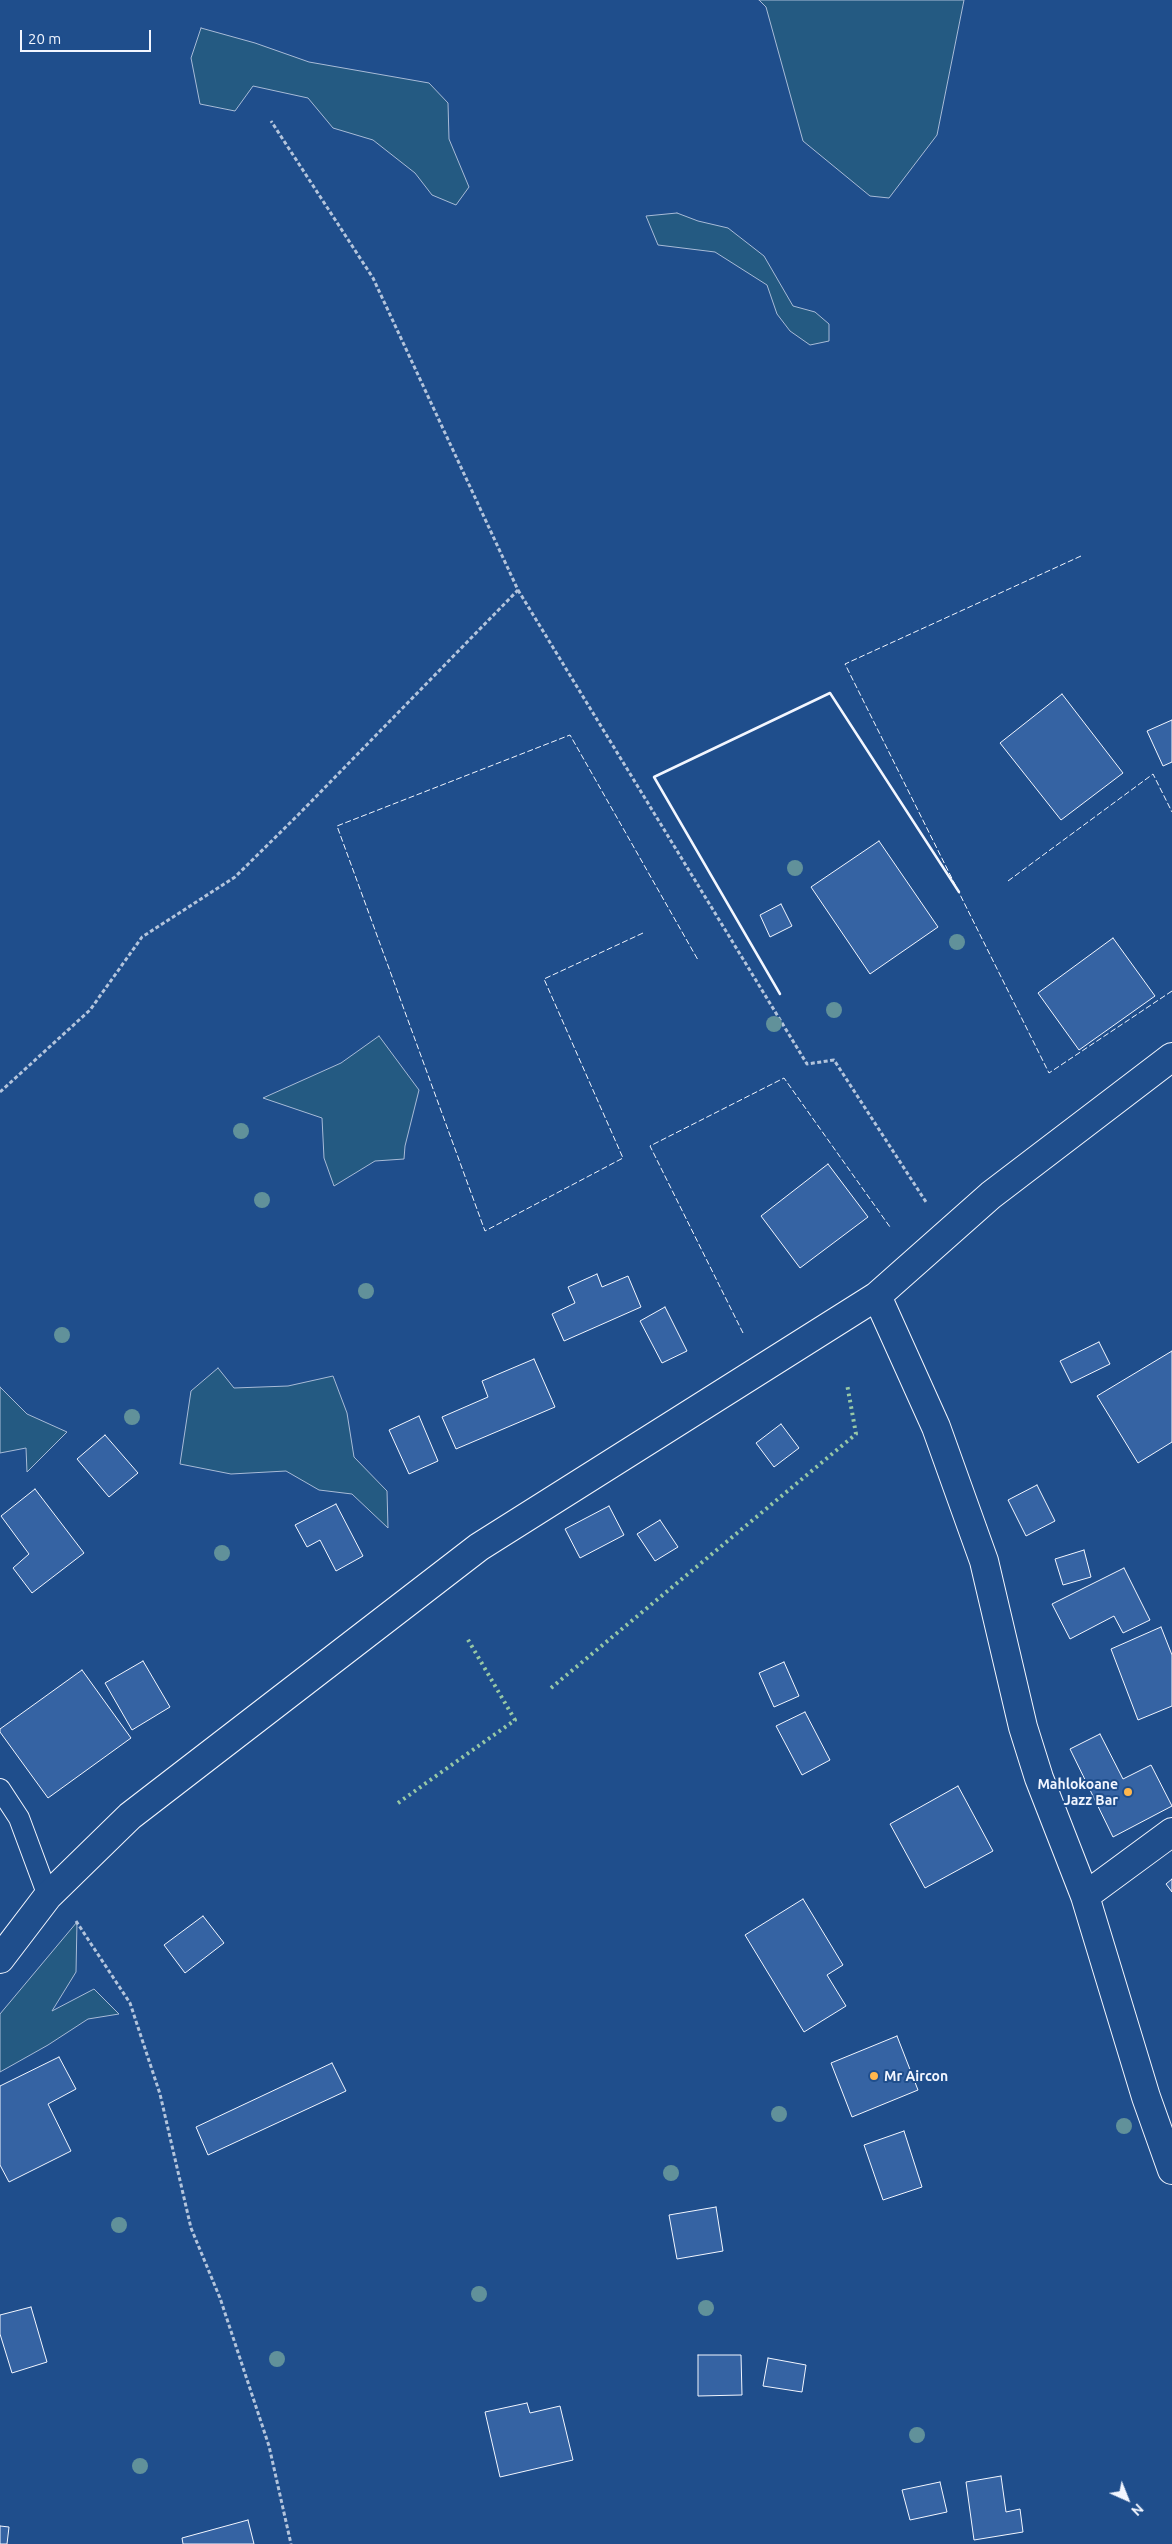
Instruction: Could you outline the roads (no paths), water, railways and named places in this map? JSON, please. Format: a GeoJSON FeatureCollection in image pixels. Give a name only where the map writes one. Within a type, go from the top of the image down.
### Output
{"type":"FeatureCollection","features":[{"type":"Feature","properties":{"kind":"street"},"geometry":{"type":"LineString","coordinates":[[0,1959],[48,1896],[130,1816],[479,1547],[877,1296],[991,1195],[1172,1057]]}},
{"type":"Feature","properties":{"kind":"street"},"geometry":{"type":"LineString","coordinates":[[877,1296],[936,1428],[980,1552],[1023,1728],[1039,1778],[1085,1896],[1138,2070],[1172,2170]]}},
{"type":"Feature","properties":{"kind":"street"},"geometry":{"type":"LineString","coordinates":[[1085,1896],[1172,1832]]}},
{"type":"Feature","properties":{"kind":"lane"},"geometry":{"type":"LineString","coordinates":[[0,1789],[19,1818],[48,1896]]}},
{"type":"Feature","properties":{"kind":"place","name":"Mahlokoane Jazz Bar"},"geometry":{"type":"Point","coordinates":[1128,1792]}},
{"type":"Feature","properties":{"kind":"place","name":"Mr Aircon"},"geometry":{"type":"Point","coordinates":[874,2076]}}]}
